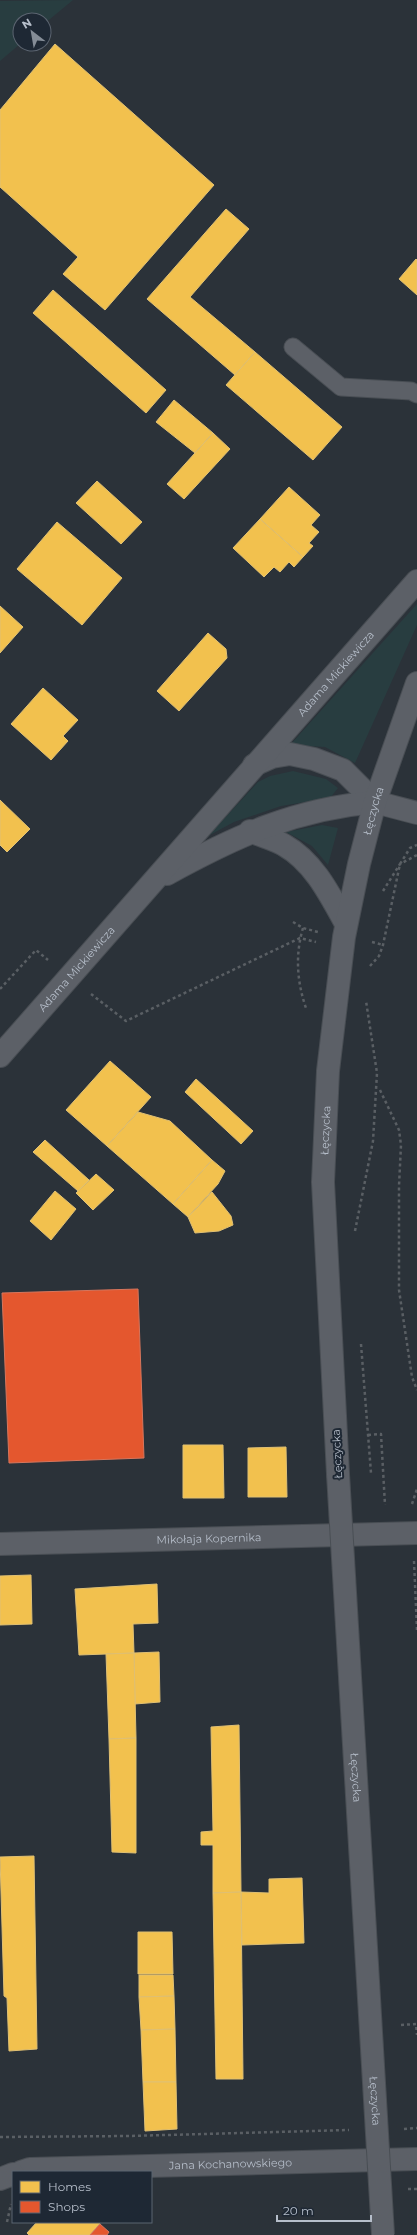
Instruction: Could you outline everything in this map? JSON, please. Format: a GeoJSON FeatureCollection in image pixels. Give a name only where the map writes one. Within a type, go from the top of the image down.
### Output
{"type":"FeatureCollection","features":[{"type":"Feature","properties":{"kind":"street","name":"Adama Mickiewicza"},"geometry":{"type":"LineString","coordinates":[[0,1056],[417,581]]}},
{"type":"Feature","properties":{"kind":"street","name":"Łęczycka"},"geometry":{"type":"LineString","coordinates":[[383,2235],[338,1474],[323,1182],[328,1071],[346,924],[358,864],[375,802],[417,683]]}},
{"type":"Feature","properties":{"kind":"street","name":"Adama Mickiewicza"},"geometry":{"type":"LineString","coordinates":[[253,766],[272,757],[290,754],[314,759],[343,770],[375,802]]}},
{"type":"Feature","properties":{"kind":"street","name":"Adama Mickiewicza"},"geometry":{"type":"LineString","coordinates":[[154,882],[250,831],[297,816],[345,805],[375,802]]}},
{"type":"Feature","properties":{"kind":"street"},"geometry":{"type":"LineString","coordinates":[[375,802],[417,813]]}},
{"type":"Feature","properties":{"kind":"street"},"geometry":{"type":"LineString","coordinates":[[250,831],[284,845],[307,864],[323,882],[346,924]]}},
{"type":"Feature","properties":{"kind":"street","name":"Mikołaja Kopernika"},"geometry":{"type":"LineString","coordinates":[[0,1544],[417,1533]]}},
{"type":"Feature","properties":{"kind":"street","name":"Jana Kochanowskiego"},"geometry":{"type":"LineString","coordinates":[[23,2171],[30,2169],[417,2159]]}},
{"type":"Feature","properties":{"kind":"street"},"geometry":{"type":"LineString","coordinates":[[0,2179],[12,2174]]}},
{"type":"Feature","properties":{"kind":"lane"},"geometry":{"type":"LineString","coordinates":[[293,347],[340,388],[411,391],[417,394]]}},
{"type":"Feature","properties":{"kind":"path"},"geometry":{"type":"LineString","coordinates":[[382,894],[410,848],[417,845]]}},
{"type":"Feature","properties":{"kind":"path"},"geometry":{"type":"LineString","coordinates":[[371,935],[366,970],[378,956],[383,945],[400,864],[417,854]]}},
{"type":"Feature","properties":{"kind":"path"},"geometry":{"type":"LineString","coordinates":[[0,989],[36,950],[126,1021],[300,938],[368,953]]}},
{"type":"Feature","properties":{"kind":"path"},"geometry":{"type":"LineString","coordinates":[[354,1233],[374,1141],[377,1073],[365,995]]}},
{"type":"Feature","properties":{"kind":"path"},"geometry":{"type":"LineString","coordinates":[[380,1090],[399,1130],[402,1145],[399,1186],[399,1290],[412,1377],[417,1390]]}},
{"type":"Feature","properties":{"kind":"path"},"geometry":{"type":"LineString","coordinates":[[361,1340],[371,1473]]}},
{"type":"Feature","properties":{"kind":"path"},"geometry":{"type":"LineString","coordinates":[[368,1435],[381,1434],[385,1505]]}},
{"type":"Feature","properties":{"kind":"path"},"geometry":{"type":"LineString","coordinates":[[412,1504],[417,1489]]}},
{"type":"Feature","properties":{"kind":"path"},"geometry":{"type":"LineString","coordinates":[[414,1555],[417,1630]]}},
{"type":"Feature","properties":{"kind":"path"},"geometry":{"type":"LineString","coordinates":[[401,2025],[416,2024],[417,2035]]}},
{"type":"Feature","properties":{"kind":"path"},"geometry":{"type":"LineString","coordinates":[[401,2129],[417,2128]]}},
{"type":"Feature","properties":{"kind":"path"},"geometry":{"type":"LineString","coordinates":[[0,2137],[130,2136],[353,2130]]}},
{"type":"Feature","properties":{"kind":"path"},"geometry":{"type":"LineString","coordinates":[[7,2222],[12,2204]]}},
{"type":"Feature","properties":{"kind":"green space"},"geometry":{"type":"Polygon","coordinates":[[[73,0],[52,17],[52,12],[12,12],[12,51],[0,61],[0,1],[73,0]]]}},
{"type":"Feature","properties":{"kind":"green space"},"geometry":{"type":"Polygon","coordinates":[[[417,604],[417,625],[355,763],[325,747],[290,745],[417,604]]]}},
{"type":"Feature","properties":{"kind":"green space"},"geometry":{"type":"Polygon","coordinates":[[[293,771],[326,779],[338,788],[330,798],[281,806],[234,822],[208,836],[258,782],[270,776],[293,771]]]}},
{"type":"Feature","properties":{"kind":"green space"},"geometry":{"type":"Polygon","coordinates":[[[322,825],[338,828],[328,865],[312,846],[286,832],[322,825]]]}},
{"type":"Feature","properties":{"kind":"building: Homes"},"geometry":{"type":"Polygon","coordinates":[[[55,44],[214,185],[105,310],[63,274],[78,257],[0,187],[0,110],[48,52],[52,52],[52,48],[55,44]]]}},
{"type":"Feature","properties":{"kind":"building: Homes"},"geometry":{"type":"Polygon","coordinates":[[[226,209],[249,229],[190,297],[255,352],[235,375],[147,299],[226,209]]]}},
{"type":"Feature","properties":{"kind":"building: Homes"},"geometry":{"type":"Polygon","coordinates":[[[416,259],[417,260],[417,295],[399,279],[416,259]]]}},
{"type":"Feature","properties":{"kind":"building: Homes"},"geometry":{"type":"Polygon","coordinates":[[[53,290],[166,390],[146,413],[33,313],[53,290]]]}},
{"type":"Feature","properties":{"kind":"building: Homes"},"geometry":{"type":"Polygon","coordinates":[[[255,352],[342,427],[313,460],[226,385],[255,352]]]}},
{"type":"Feature","properties":{"kind":"building: Homes"},"geometry":{"type":"Polygon","coordinates":[[[174,400],[213,433],[195,453],[156,422],[174,400]]]}},
{"type":"Feature","properties":{"kind":"building: Homes"},"geometry":{"type":"Polygon","coordinates":[[[213,433],[230,449],[184,499],[167,484],[213,433]]]}},
{"type":"Feature","properties":{"kind":"building: Homes"},"geometry":{"type":"Polygon","coordinates":[[[97,481],[142,522],[121,544],[76,503],[97,481]]]}},
{"type":"Feature","properties":{"kind":"building: Homes"},"geometry":{"type":"Polygon","coordinates":[[[289,487],[320,515],[311,525],[319,532],[309,543],[313,546],[303,557],[260,519],[289,487]]]}},
{"type":"Feature","properties":{"kind":"building: Homes"},"geometry":{"type":"Polygon","coordinates":[[[260,519],[303,557],[294,567],[289,562],[280,572],[274,567],[264,577],[233,548],[260,519]]]}},
{"type":"Feature","properties":{"kind":"building: Homes"},"geometry":{"type":"Polygon","coordinates":[[[57,522],[122,578],[82,625],[17,569],[57,522]]]}},
{"type":"Feature","properties":{"kind":"building: Homes"},"geometry":{"type":"Polygon","coordinates":[[[0,606],[23,627],[0,653],[0,606]]]}},
{"type":"Feature","properties":{"kind":"building: Homes"},"geometry":{"type":"Polygon","coordinates":[[[208,633],[226,649],[227,658],[179,711],[157,691],[208,633]]]}},
{"type":"Feature","properties":{"kind":"building: Homes"},"geometry":{"type":"Polygon","coordinates":[[[43,688],[78,720],[63,736],[68,741],[51,760],[11,724],[43,688]]]}},
{"type":"Feature","properties":{"kind":"building: Homes"},"geometry":{"type":"Polygon","coordinates":[[[0,800],[30,829],[7,852],[0,845],[0,800]]]}},
{"type":"Feature","properties":{"kind":"building: Homes"},"geometry":{"type":"Polygon","coordinates":[[[110,1061],[151,1097],[107,1146],[66,1110],[110,1061]]]}},
{"type":"Feature","properties":{"kind":"building: Homes"},"geometry":{"type":"Polygon","coordinates":[[[196,1079],[253,1131],[241,1144],[185,1092],[196,1079]]]}},
{"type":"Feature","properties":{"kind":"building: Homes"},"geometry":{"type":"Polygon","coordinates":[[[138,1112],[170,1121],[212,1160],[173,1204],[107,1146],[138,1112]]]}},
{"type":"Feature","properties":{"kind":"building: Homes"},"geometry":{"type":"Polygon","coordinates":[[[45,1140],[89,1180],[78,1191],[33,1152],[45,1140]]]}},
{"type":"Feature","properties":{"kind":"building: Homes"},"geometry":{"type":"Polygon","coordinates":[[[212,1160],[225,1171],[218,1184],[188,1217],[173,1204],[212,1160]]]}},
{"type":"Feature","properties":{"kind":"building: Homes"},"geometry":{"type":"Polygon","coordinates":[[[96,1174],[114,1190],[93,1210],[76,1193],[96,1174]]]}},
{"type":"Feature","properties":{"kind":"building: Homes"},"geometry":{"type":"Polygon","coordinates":[[[55,1191],[76,1209],[51,1240],[30,1221],[55,1191]]]}},
{"type":"Feature","properties":{"kind":"building: Homes"},"geometry":{"type":"Polygon","coordinates":[[[212,1192],[231,1216],[233,1225],[219,1231],[195,1233],[188,1217],[212,1192]]]}},
{"type":"Feature","properties":{"kind":"building: Homes"},"geometry":{"type":"Polygon","coordinates":[[[183,1445],[223,1445],[224,1498],[183,1498],[183,1445]]]}},
{"type":"Feature","properties":{"kind":"building: Homes"},"geometry":{"type":"Polygon","coordinates":[[[286,1447],[287,1497],[248,1497],[248,1448],[286,1447]]]}},
{"type":"Feature","properties":{"kind":"building: Homes"},"geometry":{"type":"Polygon","coordinates":[[[31,1575],[32,1624],[0,1625],[0,1576],[31,1575]]]}},
{"type":"Feature","properties":{"kind":"building: Homes"},"geometry":{"type":"Polygon","coordinates":[[[157,1584],[158,1623],[133,1624],[134,1653],[79,1655],[75,1589],[157,1584]]]}},
{"type":"Feature","properties":{"kind":"building: Homes"},"geometry":{"type":"Polygon","coordinates":[[[159,1652],[160,1702],[135,1704],[134,1653],[159,1652]]]}},
{"type":"Feature","properties":{"kind":"building: Homes"},"geometry":{"type":"Polygon","coordinates":[[[134,1653],[136,1738],[109,1739],[106,1654],[134,1653]]]}},
{"type":"Feature","properties":{"kind":"building: Homes"},"geometry":{"type":"Polygon","coordinates":[[[239,1725],[241,1892],[213,1893],[213,1845],[201,1845],[201,1832],[213,1831],[211,1727],[239,1725]]]}},
{"type":"Feature","properties":{"kind":"building: Homes"},"geometry":{"type":"Polygon","coordinates":[[[136,1738],[136,1853],[112,1852],[109,1739],[136,1738]]]}},
{"type":"Feature","properties":{"kind":"building: Homes"},"geometry":{"type":"Polygon","coordinates":[[[34,1856],[37,2049],[9,2051],[7,1998],[4,1996],[0,1857],[34,1856]]]}},
{"type":"Feature","properties":{"kind":"building: Homes"},"geometry":{"type":"Polygon","coordinates":[[[302,1878],[304,1943],[242,1945],[241,1892],[269,1893],[269,1879],[302,1878]]]}},
{"type":"Feature","properties":{"kind":"building: Homes"},"geometry":{"type":"Polygon","coordinates":[[[241,1892],[243,2079],[216,2079],[213,1893],[241,1892]]]}},
{"type":"Feature","properties":{"kind":"building: Homes"},"geometry":{"type":"Polygon","coordinates":[[[138,1932],[172,1932],[173,1974],[138,1974],[138,1932]]]}},
{"type":"Feature","properties":{"kind":"building: Homes"},"geometry":{"type":"Polygon","coordinates":[[[139,1975],[173,1975],[174,1996],[139,1997],[139,1975]]]}},
{"type":"Feature","properties":{"kind":"building: Homes"},"geometry":{"type":"Polygon","coordinates":[[[174,1996],[175,2029],[141,2030],[139,1997],[174,1996]]]}},
{"type":"Feature","properties":{"kind":"building: Homes"},"geometry":{"type":"Polygon","coordinates":[[[175,2029],[176,2082],[143,2082],[141,2030],[175,2029]]]}},
{"type":"Feature","properties":{"kind":"building: Homes"},"geometry":{"type":"Polygon","coordinates":[[[143,2082],[176,2082],[177,2129],[145,2131],[143,2082]]]}},
{"type":"Feature","properties":{"kind":"building: Homes"},"geometry":{"type":"Polygon","coordinates":[[[36,2223],[100,2223],[90,2235],[29,2235],[27,2233],[36,2223]]]}},
{"type":"Feature","properties":{"kind":"building: Shops"},"geometry":{"type":"Polygon","coordinates":[[[138,1289],[144,1458],[9,1463],[2,1293],[138,1289]]]}},
{"type":"Feature","properties":{"kind":"building: Shops"},"geometry":{"type":"Polygon","coordinates":[[[100,2224],[109,2232],[107,2235],[90,2235],[100,2224]]]}}]}
